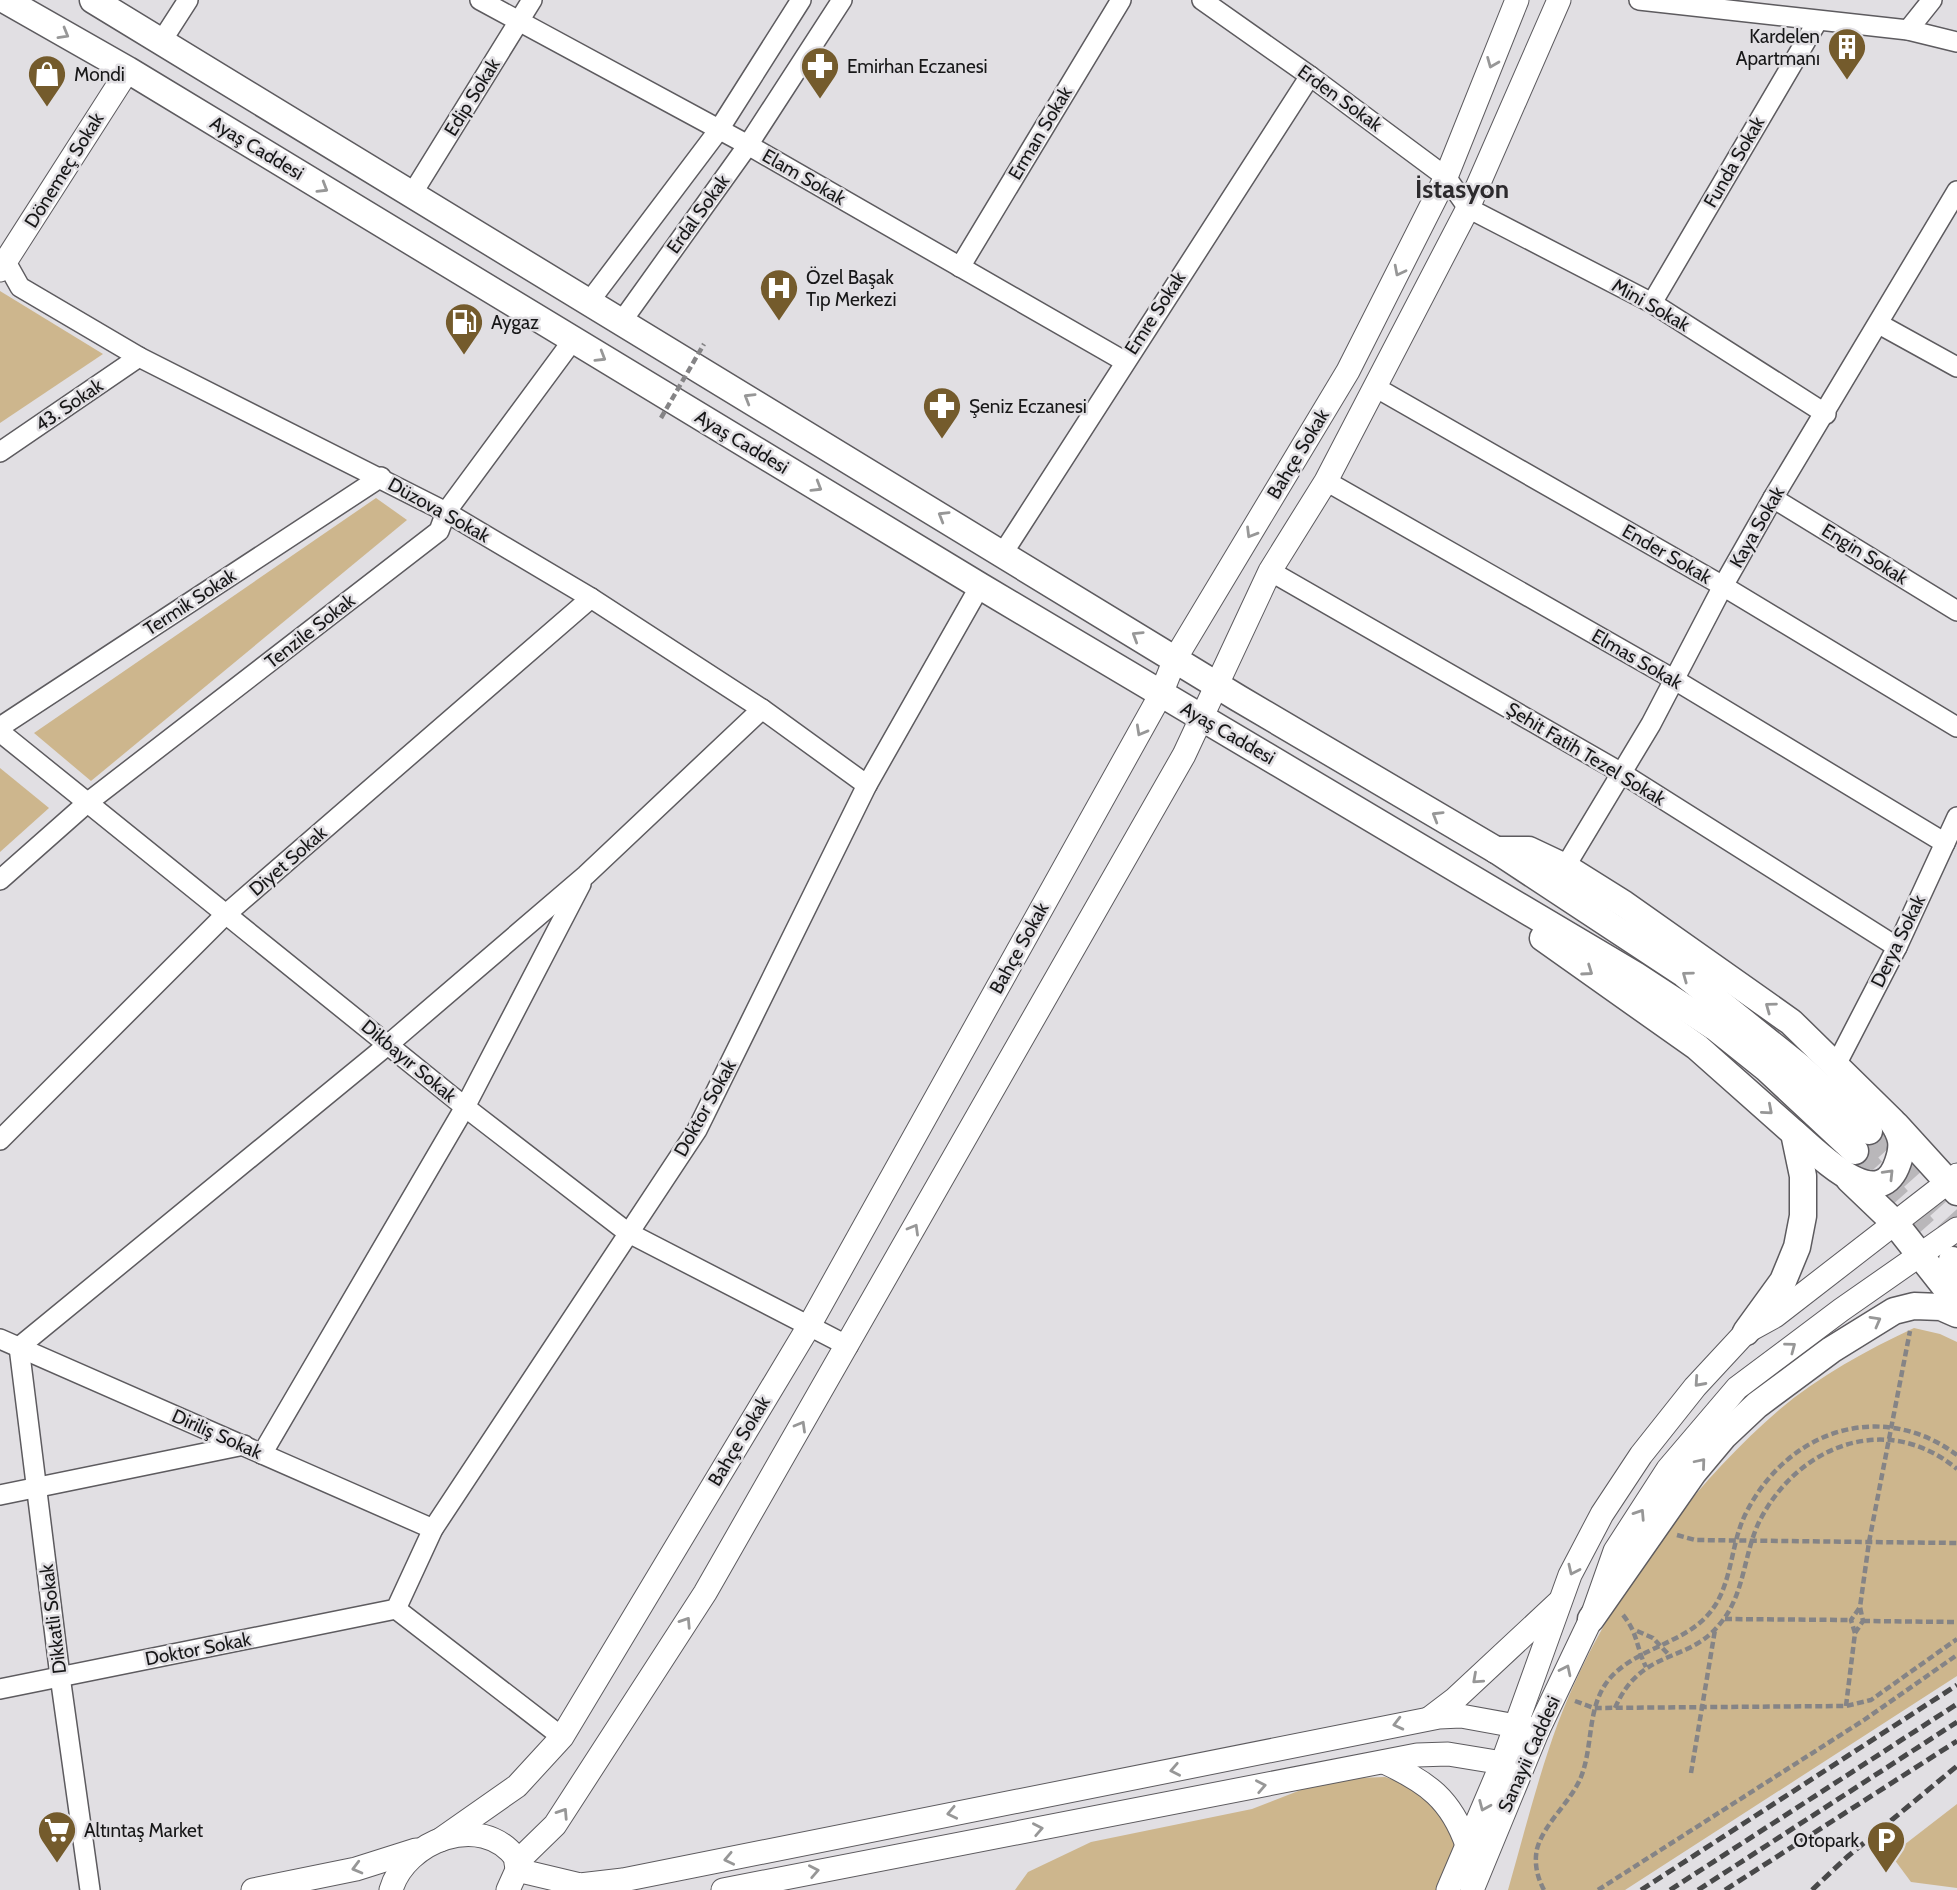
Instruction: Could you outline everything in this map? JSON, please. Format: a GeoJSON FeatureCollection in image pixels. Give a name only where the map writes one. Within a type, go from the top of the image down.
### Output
{"type":"FeatureCollection","features":[{"type":"Feature","properties":{"kind":"main road","name":"Ayaş Caddesi"},"geometry":{"type":"LineString","coordinates":[[5,0],[128,70],[980,586],[1479,881],[1716,1028],[1766,1068],[1872,1134]]}},
{"type":"Feature","properties":{"kind":"main road","name":"Ayaş Caddesi"},"geometry":{"type":"LineString","coordinates":[[93,0],[1175,659],[1496,850],[1684,974],[1801,1068],[1872,1134]]}},
{"type":"Feature","properties":{"kind":"main road"},"geometry":{"type":"LineString","coordinates":[[1496,850],[1529,850],[1565,867],[1724,973],[1791,1022],[1837,1063],[1872,1134],[1954,1183]]}},
{"type":"Feature","properties":{"kind":"main road"},"geometry":{"type":"LineString","coordinates":[[1479,881],[1507,913],[1697,1047],[1849,1179],[1894,1222],[1957,1302]]}},
{"type":"Feature","properties":{"kind":"main road"},"geometry":{"type":"LineString","coordinates":[[1746,1332],[1783,1281],[1797,1247],[1803,1216],[1803,1176],[1794,1133]]}},
{"type":"Feature","properties":{"kind":"main road"},"geometry":{"type":"LineString","coordinates":[[1849,1179],[1867,1185],[1881,1182],[1895,1170],[1902,1137],[1872,1134]]}},
{"type":"Feature","properties":{"kind":"main road"},"geometry":{"type":"LineString","coordinates":[[1591,1619],[1693,1473],[1724,1436],[1758,1405],[1872,1322],[1914,1306],[1941,1307],[1957,1314]]}},
{"type":"Feature","properties":{"kind":"street"},"geometry":{"type":"LineString","coordinates":[[161,41],[188,0]]}},
{"type":"Feature","properties":{"kind":"street","name":"Elam Sokak"},"geometry":{"type":"LineString","coordinates":[[480,0],[748,145],[1124,361]]}},
{"type":"Feature","properties":{"kind":"street","name":"Edip Sokak"},"geometry":{"type":"LineString","coordinates":[[412,194],[532,0]]}},
{"type":"Feature","properties":{"kind":"street"},"geometry":{"type":"LineString","coordinates":[[589,302],[718,131],[801,0]]}},
{"type":"Feature","properties":{"kind":"street","name":"Erdal Sokak"},"geometry":{"type":"LineString","coordinates":[[622,321],[748,145],[842,0]]}},
{"type":"Feature","properties":{"kind":"street","name":"Erman Sokak"},"geometry":{"type":"LineString","coordinates":[[960,267],[1121,0]]}},
{"type":"Feature","properties":{"kind":"street","name":"Erden Sokak"},"geometry":{"type":"LineString","coordinates":[[1202,0],[1446,177],[1468,208]]}},
{"type":"Feature","properties":{"kind":"street","name":"Bahçe Sokak"},"geometry":{"type":"LineString","coordinates":[[431,1844],[517,1786],[562,1737],[809,1326],[1161,694],[1175,659],[1348,370],[1446,177],[1517,0]]}},
{"type":"Feature","properties":{"kind":"street","name":"Bahçe Sokak"},"geometry":{"type":"LineString","coordinates":[[514,1874],[555,1825],[697,1605],[848,1346],[1184,755],[1270,571],[1326,481],[1468,208],[1559,0]]}},
{"type":"Feature","properties":{"kind":"street"},"geometry":{"type":"LineString","coordinates":[[1639,0],[1816,22],[1908,30],[1957,42]]}},
{"type":"Feature","properties":{"kind":"street"},"geometry":{"type":"LineString","coordinates":[[1908,30],[1913,0]]}},
{"type":"Feature","properties":{"kind":"street"},"geometry":{"type":"LineString","coordinates":[[1908,30],[1932,0]]}},
{"type":"Feature","properties":{"kind":"street","name":"Funda Sokak"},"geometry":{"type":"LineString","coordinates":[[1651,303],[1816,22]]}},
{"type":"Feature","properties":{"kind":"street","name":"Dönemeç Sokak"},"geometry":{"type":"LineString","coordinates":[[2,263],[128,70]]}},
{"type":"Feature","properties":{"kind":"street","name":"Emre Sokak"},"geometry":{"type":"LineString","coordinates":[[1003,553],[1124,361],[1310,76]]}},
{"type":"Feature","properties":{"kind":"street","name":"Kaya Sokak"},"geometry":{"type":"LineString","coordinates":[[1565,867],[1651,724],[1723,586],[1773,498],[1826,414],[1957,191]]}},
{"type":"Feature","properties":{"kind":"street","name":"Mini Sokak"},"geometry":{"type":"LineString","coordinates":[[1468,208],[1651,303],[1826,414]]}},
{"type":"Feature","properties":{"kind":"street","name":"Düzova Sokak"},"geometry":{"type":"LineString","coordinates":[[2,263],[20,287],[139,357],[381,477],[446,512],[591,598],[762,709],[867,785]]}},
{"type":"Feature","properties":{"kind":"street"},"geometry":{"type":"LineString","coordinates":[[1879,324],[1957,367]]}},
{"type":"Feature","properties":{"kind":"street","name":"Tenzile Sokak"},"geometry":{"type":"LineString","coordinates":[[0,880],[86,803],[439,531],[446,512],[573,340]]}},
{"type":"Feature","properties":{"kind":"street","name":"43. Sokak"},"geometry":{"type":"LineString","coordinates":[[0,452],[139,357]]}},
{"type":"Feature","properties":{"kind":"street","name":"Ender Sokak"},"geometry":{"type":"LineString","coordinates":[[1375,387],[1723,586],[1957,727]]}},
{"type":"Feature","properties":{"kind":"street","name":"Termik Sokak"},"geometry":{"type":"LineString","coordinates":[[0,729],[381,477]]}},
{"type":"Feature","properties":{"kind":"street","name":"Elmas Sokak"},"geometry":{"type":"LineString","coordinates":[[1326,481],[1675,680],[1945,843]]}},
{"type":"Feature","properties":{"kind":"street","name":"Engin Sokak"},"geometry":{"type":"LineString","coordinates":[[1773,498],[1957,611]]}},
{"type":"Feature","properties":{"kind":"street","name":"Şehit Fatih Tezel Sokak"},"geometry":{"type":"LineString","coordinates":[[1270,571],[1620,772],[1897,947]]}},
{"type":"Feature","properties":{"kind":"street","name":"Doktor Sokak"},"geometry":{"type":"LineString","coordinates":[[0,1689],[396,1609],[433,1529],[627,1232],[698,1130],[867,785],[980,586]]}},
{"type":"Feature","properties":{"kind":"street","name":"Diyet Sokak"},"geometry":{"type":"LineString","coordinates":[[0,1140],[225,915],[591,598]]}},
{"type":"Feature","properties":{"kind":"street"},"geometry":{"type":"LineString","coordinates":[[19,1348],[390,1044],[586,875],[762,709]]}},
{"type":"Feature","properties":{"kind":"street","name":"Dikbayır Sokak"},"geometry":{"type":"LineString","coordinates":[[0,729],[86,803],[225,915],[390,1044],[465,1107],[627,1232],[848,1346]]}},
{"type":"Feature","properties":{"kind":"street","name":"Derya Sokak"},"geometry":{"type":"LineString","coordinates":[[1837,1063],[1897,947],[1957,817]]}},
{"type":"Feature","properties":{"kind":"street"},"geometry":{"type":"LineString","coordinates":[[262,1454],[465,1107],[586,875]]}},
{"type":"Feature","properties":{"kind":"street"},"geometry":{"type":"LineString","coordinates":[[253,1890],[356,1869],[461,1835],[485,1836],[510,1850],[514,1874],[580,1885],[623,1880],[1429,1718],[1461,1716],[1527,1728],[1570,1575],[1602,1514],[1641,1455],[1695,1387],[1746,1332],[1775,1316],[1894,1222],[1954,1183]]}},
{"type":"Feature","properties":{"kind":"street","name":"Sanayii Caddesi"},"geometry":{"type":"LineString","coordinates":[[1472,1890],[1512,1764],[1527,1728],[1555,1694],[1591,1619],[1615,1551],[1668,1469],[1737,1388],[1841,1310],[1957,1229]]}},
{"type":"Feature","properties":{"kind":"street","name":"Diriliş Sokak"},"geometry":{"type":"LineString","coordinates":[[0,1339],[433,1529]]}},
{"type":"Feature","properties":{"kind":"street","name":"Dikkatli Sokak"},"geometry":{"type":"LineString","coordinates":[[19,1348],[90,1890]]}},
{"type":"Feature","properties":{"kind":"street"},"geometry":{"type":"LineString","coordinates":[[0,1495],[244,1446]]}},
{"type":"Feature","properties":{"kind":"street"},"geometry":{"type":"LineString","coordinates":[[1429,1718],[1455,1699],[1562,1598]]}},
{"type":"Feature","properties":{"kind":"street"},"geometry":{"type":"LineString","coordinates":[[396,1609],[562,1737]]}},
{"type":"Feature","properties":{"kind":"street"},"geometry":{"type":"LineString","coordinates":[[723,1890],[1417,1755],[1448,1754],[1512,1764],[1467,1845],[1448,1890]]}},
{"type":"Feature","properties":{"kind":"street"},"geometry":{"type":"LineString","coordinates":[[1384,1762],[1426,1784],[1447,1804],[1467,1845]]}},
{"type":"Feature","properties":{"kind":"street"},"geometry":{"type":"LineString","coordinates":[[391,1890],[396,1874],[407,1859],[431,1844]]}},
{"type":"Feature","properties":{"kind":"path"},"geometry":{"type":"LineString","coordinates":[[660,418],[704,344]]}},
{"type":"Feature","properties":{"kind":"path"},"geometry":{"type":"LineString","coordinates":[[1855,1633],[1863,1621],[1860,1607],[1869,1542],[1914,1306]]}},
{"type":"Feature","properties":{"kind":"path"},"geometry":{"type":"LineString","coordinates":[[1544,1890],[1536,1866],[1538,1845],[1571,1799],[1581,1776],[1589,1751],[1594,1708],[1603,1687],[1612,1676],[1640,1654],[1705,1618],[1731,1572],[1745,1516],[1762,1489],[1803,1448],[1844,1428],[1893,1426],[1924,1435],[1957,1455]]}},
{"type":"Feature","properties":{"kind":"path"},"geometry":{"type":"LineString","coordinates":[[1615,1708],[1633,1677],[1646,1667],[1700,1641],[1724,1619],[1739,1592],[1752,1541],[1773,1496],[1793,1475],[1842,1445],[1890,1439],[1933,1452],[1957,1469]]}},
{"type":"Feature","properties":{"kind":"path"},"geometry":{"type":"LineString","coordinates":[[1656,1529],[1695,1540],[1957,1543]]}},
{"type":"Feature","properties":{"kind":"path"},"geometry":{"type":"LineString","coordinates":[[1607,1597],[1636,1630],[1659,1644],[1669,1655]]}},
{"type":"Feature","properties":{"kind":"path"},"geometry":{"type":"LineString","coordinates":[[1851,1620],[1860,1607]]}},
{"type":"Feature","properties":{"kind":"path"},"geometry":{"type":"LineString","coordinates":[[1724,1619],[1851,1620]]}},
{"type":"Feature","properties":{"kind":"path"},"geometry":{"type":"LineString","coordinates":[[1846,1706],[1855,1633],[1851,1620]]}},
{"type":"Feature","properties":{"kind":"path"},"geometry":{"type":"LineString","coordinates":[[1863,1621],[1957,1622]]}},
{"type":"Feature","properties":{"kind":"path"},"geometry":{"type":"LineString","coordinates":[[1636,1630],[1640,1654],[1646,1667]]}},
{"type":"Feature","properties":{"kind":"path"},"geometry":{"type":"LineString","coordinates":[[1691,1773],[1715,1630]]}},
{"type":"Feature","properties":{"kind":"path"},"geometry":{"type":"LineString","coordinates":[[1555,1694],[1594,1708],[1846,1706],[1871,1700],[1957,1639]]}},
{"type":"Feature","properties":{"kind":"path"},"geometry":{"type":"LineString","coordinates":[[1598,1890],[1864,1720],[1957,1655]]}},
{"type":"Feature","properties":{"kind":"shaded area"},"geometry":{"type":"Polygon","coordinates":[[[0,291],[103,354],[0,423],[0,291]]]}},
{"type":"Feature","properties":{"kind":"shaded area"},"geometry":{"type":"Polygon","coordinates":[[[376,498],[407,520],[91,781],[34,733],[376,498]]]}},
{"type":"Feature","properties":{"kind":"shaded area"},"geometry":{"type":"Polygon","coordinates":[[[0,768],[49,808],[0,852],[0,768]]]}},
{"type":"Feature","properties":{"kind":"shaded area"},"geometry":{"type":"Polygon","coordinates":[[[1914,1328],[1940,1334],[1957,1342],[1957,1676],[1625,1890],[1508,1890],[1544,1764],[1576,1680],[1598,1636],[1650,1553],[1711,1476],[1779,1410],[1844,1364],[1914,1328]]]}},
{"type":"Feature","properties":{"kind":"shaded area"},"geometry":{"type":"Polygon","coordinates":[[[1385,1777],[1425,1791],[1460,1830],[1440,1890],[1015,1890],[1028,1872],[1091,1842],[1252,1809],[1329,1779],[1385,1777]]]}},
{"type":"Feature","properties":{"kind":"shaded area"},"geometry":{"type":"Polygon","coordinates":[[[1957,1804],[1957,1888],[1911,1882],[1891,1855],[1957,1804]]]}},
{"type":"Feature","properties":{"kind":"tunnel"},"geometry":{"type":"LineString","coordinates":[[1869,1131],[1957,1229]]}},
{"type":"Feature","properties":{"kind":"tunnel"},"geometry":{"type":"LineString","coordinates":[[1855,1151],[1952,1260]]}},
{"type":"Feature","properties":{"kind":"railway"},"geometry":{"type":"LineString","coordinates":[[1641,1890],[1957,1685]]}},
{"type":"Feature","properties":{"kind":"railway"},"geometry":{"type":"LineString","coordinates":[[1670,1890],[1957,1704]]}},
{"type":"Feature","properties":{"kind":"railway"},"geometry":{"type":"LineString","coordinates":[[1698,1890],[1957,1722]]}},
{"type":"Feature","properties":{"kind":"railway"},"geometry":{"type":"LineString","coordinates":[[1725,1890],[1957,1741]]}},
{"type":"Feature","properties":{"kind":"railway"},"geometry":{"type":"LineString","coordinates":[[1812,1890],[1847,1857],[1957,1766]]}},
{"type":"Feature","properties":{"kind":"place","name":"Kardelen Apartmanı"},"geometry":{"type":"Point","coordinates":[1847,81]}},
{"type":"Feature","properties":{"kind":"place","name":"Emirhan Eczanesi"},"geometry":{"type":"Point","coordinates":[820,100]}},
{"type":"Feature","properties":{"kind":"place","name":"Mondi"},"geometry":{"type":"Point","coordinates":[47,108]}},
{"type":"Feature","properties":{"kind":"place","name":"Özel Başak Tıp Merkezi"},"geometry":{"type":"Point","coordinates":[779,322]}},
{"type":"Feature","properties":{"kind":"place","name":"Aygaz"},"geometry":{"type":"Point","coordinates":[464,356]}},
{"type":"Feature","properties":{"kind":"place","name":"Şeniz Eczanesi"},"geometry":{"type":"Point","coordinates":[942,440]}},
{"type":"Feature","properties":{"kind":"place","name":"Altıntaş Market"},"geometry":{"type":"Point","coordinates":[57,1864]}},
{"type":"Feature","properties":{"kind":"place","name":"Otopark"},"geometry":{"type":"Point","coordinates":[1886,1874]}},
{"type":"Feature","properties":{"kind":"district","name":"İstasyon"},"geometry":{"type":"Point","coordinates":[1462,189]}}]}
